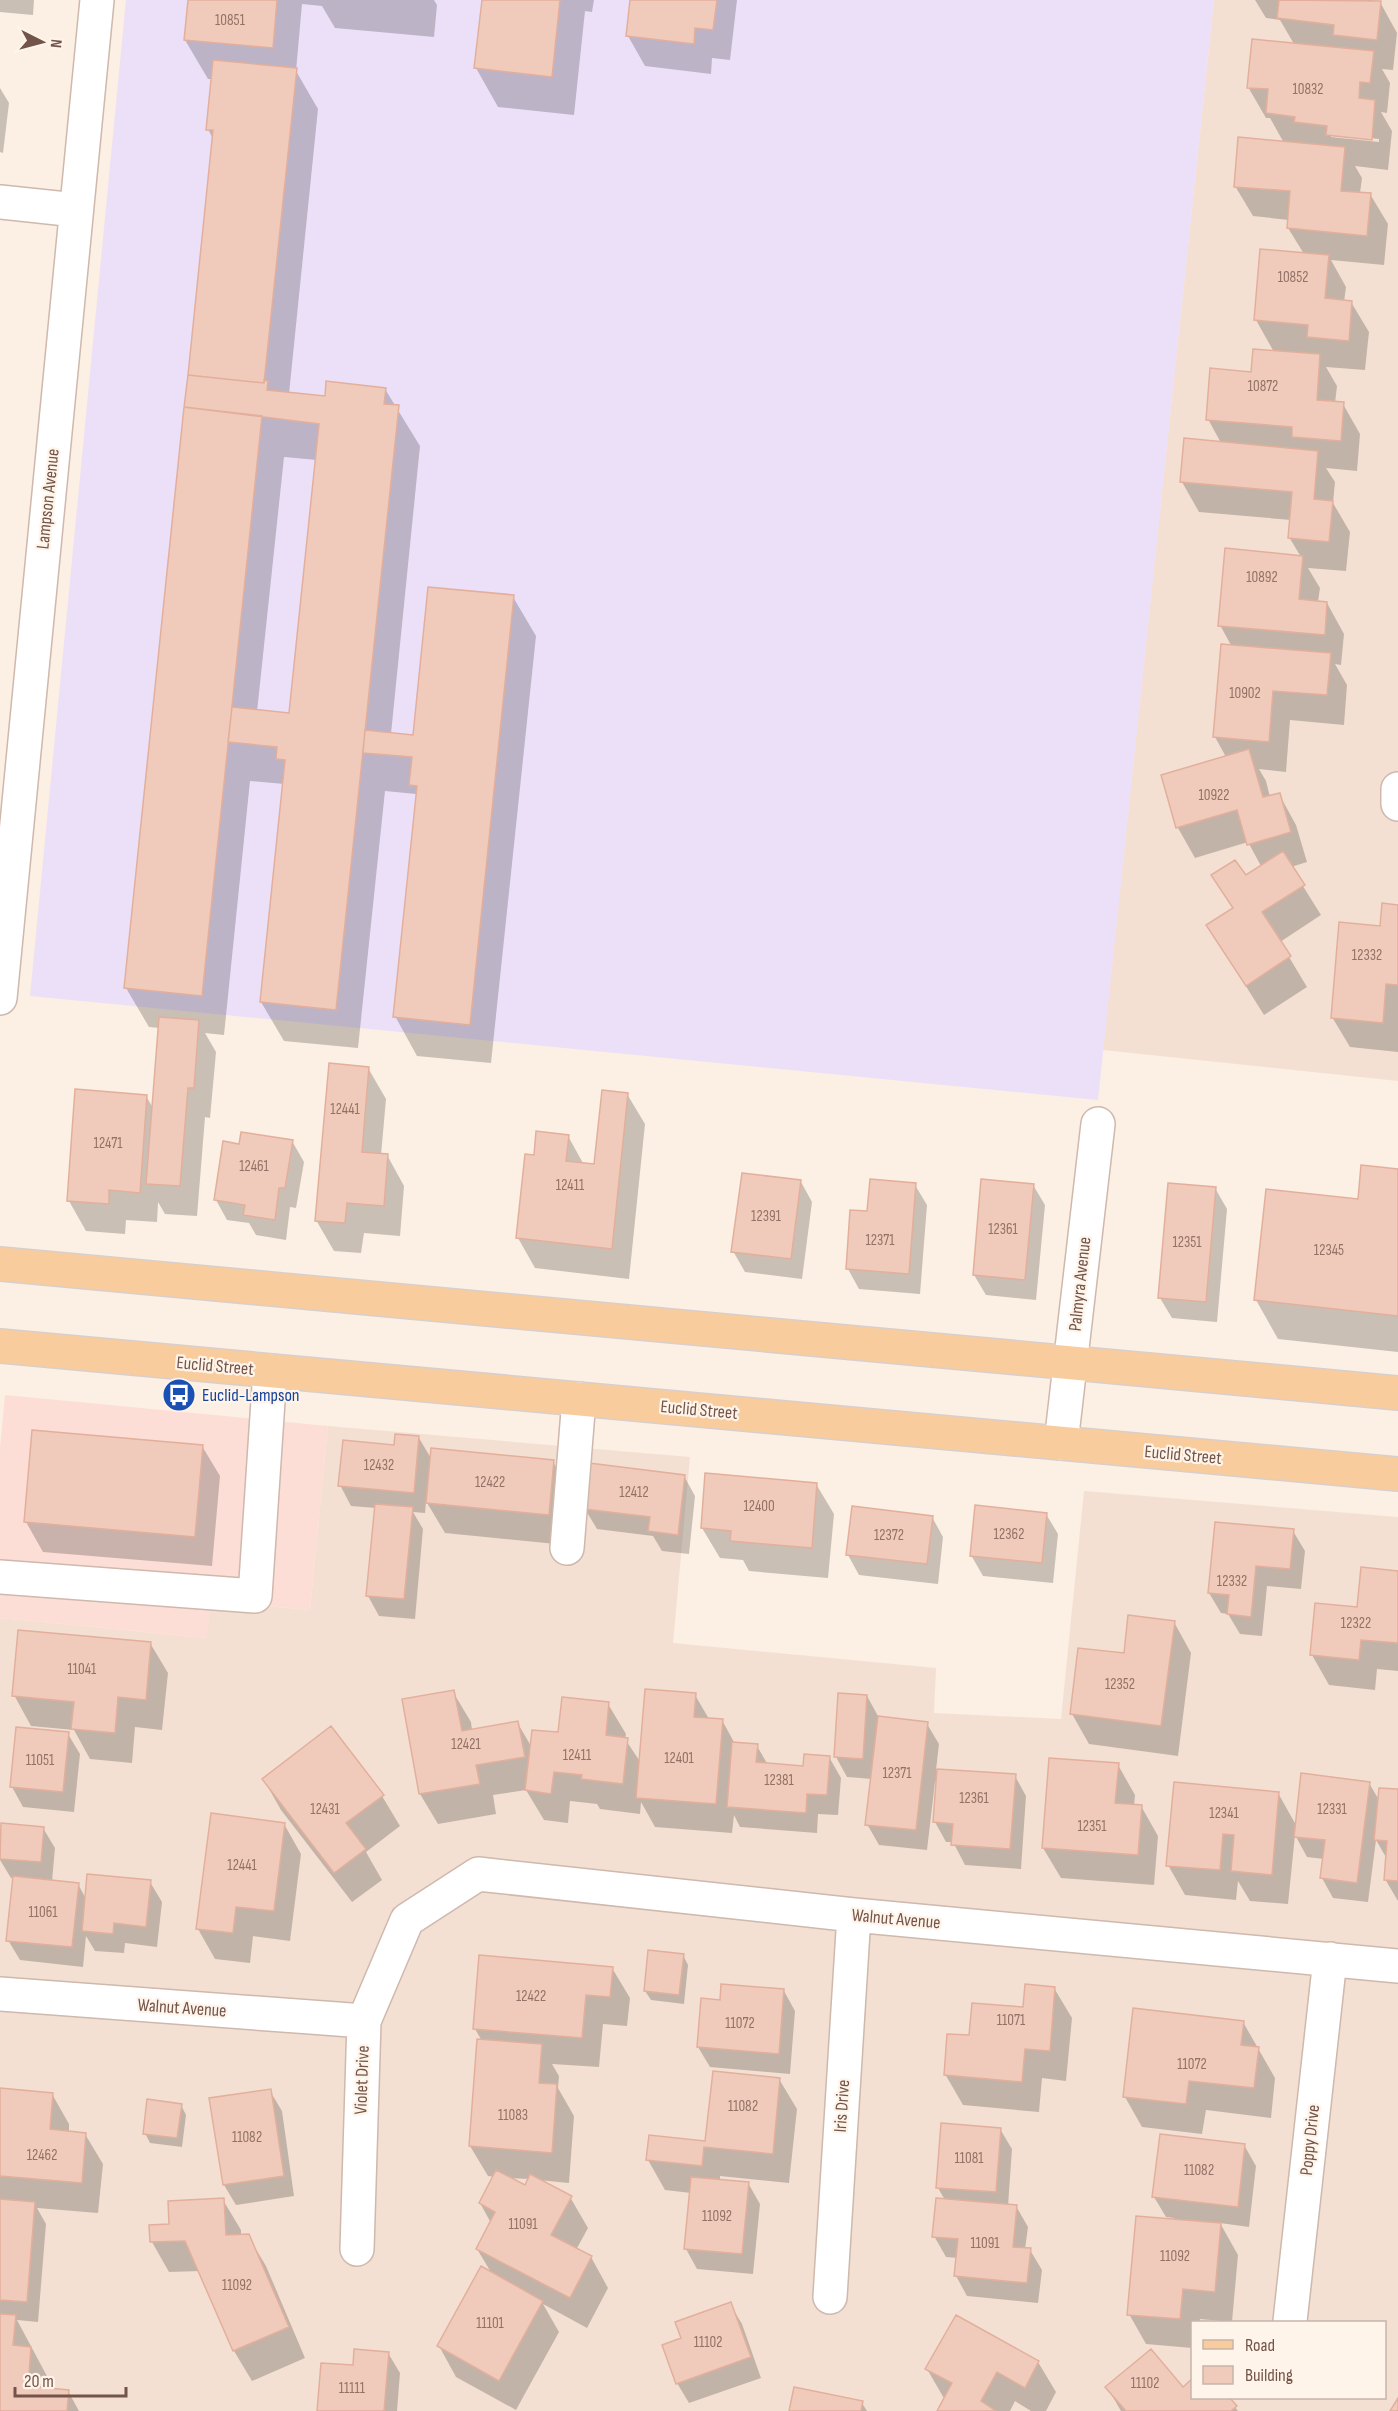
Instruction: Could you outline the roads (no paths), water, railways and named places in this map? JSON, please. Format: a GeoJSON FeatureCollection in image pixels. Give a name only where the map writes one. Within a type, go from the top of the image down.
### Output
{"type":"FeatureCollection","features":[{"type":"Feature","properties":{"kind":"main road"},"geometry":{"type":"LineString","coordinates":[[0,1264],[1398,1393]]}},
{"type":"Feature","properties":{"kind":"main road","name":"Euclid Street"},"geometry":{"type":"LineString","coordinates":[[0,1346],[1398,1474]]}},
{"type":"Feature","properties":{"kind":"street","name":"Lampson Avenue"},"geometry":{"type":"LineString","coordinates":[[0,998],[97,0]]}},
{"type":"Feature","properties":{"kind":"street"},"geometry":{"type":"LineString","coordinates":[[0,202],[76,210]]}},
{"type":"Feature","properties":{"kind":"street","name":"Palmyra Avenue"},"geometry":{"type":"LineString","coordinates":[[1062,1443],[1098,1124]]}},
{"type":"Feature","properties":{"kind":"street"},"geometry":{"type":"LineString","coordinates":[[0,1576],[255,1596],[270,1371]]}},
{"type":"Feature","properties":{"kind":"street"},"geometry":{"type":"LineString","coordinates":[[567,1548],[579,1399]]}},
{"type":"Feature","properties":{"kind":"street","name":"Walnut Avenue"},"geometry":{"type":"LineString","coordinates":[[407,1920],[478,1874],[854,1915],[1398,1966]]}},
{"type":"Feature","properties":{"kind":"street","name":"Iris Drive"},"geometry":{"type":"LineString","coordinates":[[830,2297],[854,1915]]}},
{"type":"Feature","properties":{"kind":"street","name":"Violet Drive"},"geometry":{"type":"LineString","coordinates":[[357,2248],[364,2021],[407,1920]]}},
{"type":"Feature","properties":{"kind":"street","name":"Poppy Drive"},"geometry":{"type":"LineString","coordinates":[[1290,2321],[1330,1959]]}},
{"type":"Feature","properties":{"kind":"street","name":"Walnut Avenue"},"geometry":{"type":"LineString","coordinates":[[0,1994],[364,2021]]}},
{"type":"Feature","properties":{"kind":"place","name":"Euclid-Lampson"},"geometry":{"type":"Point","coordinates":[179,1395]}}]}
